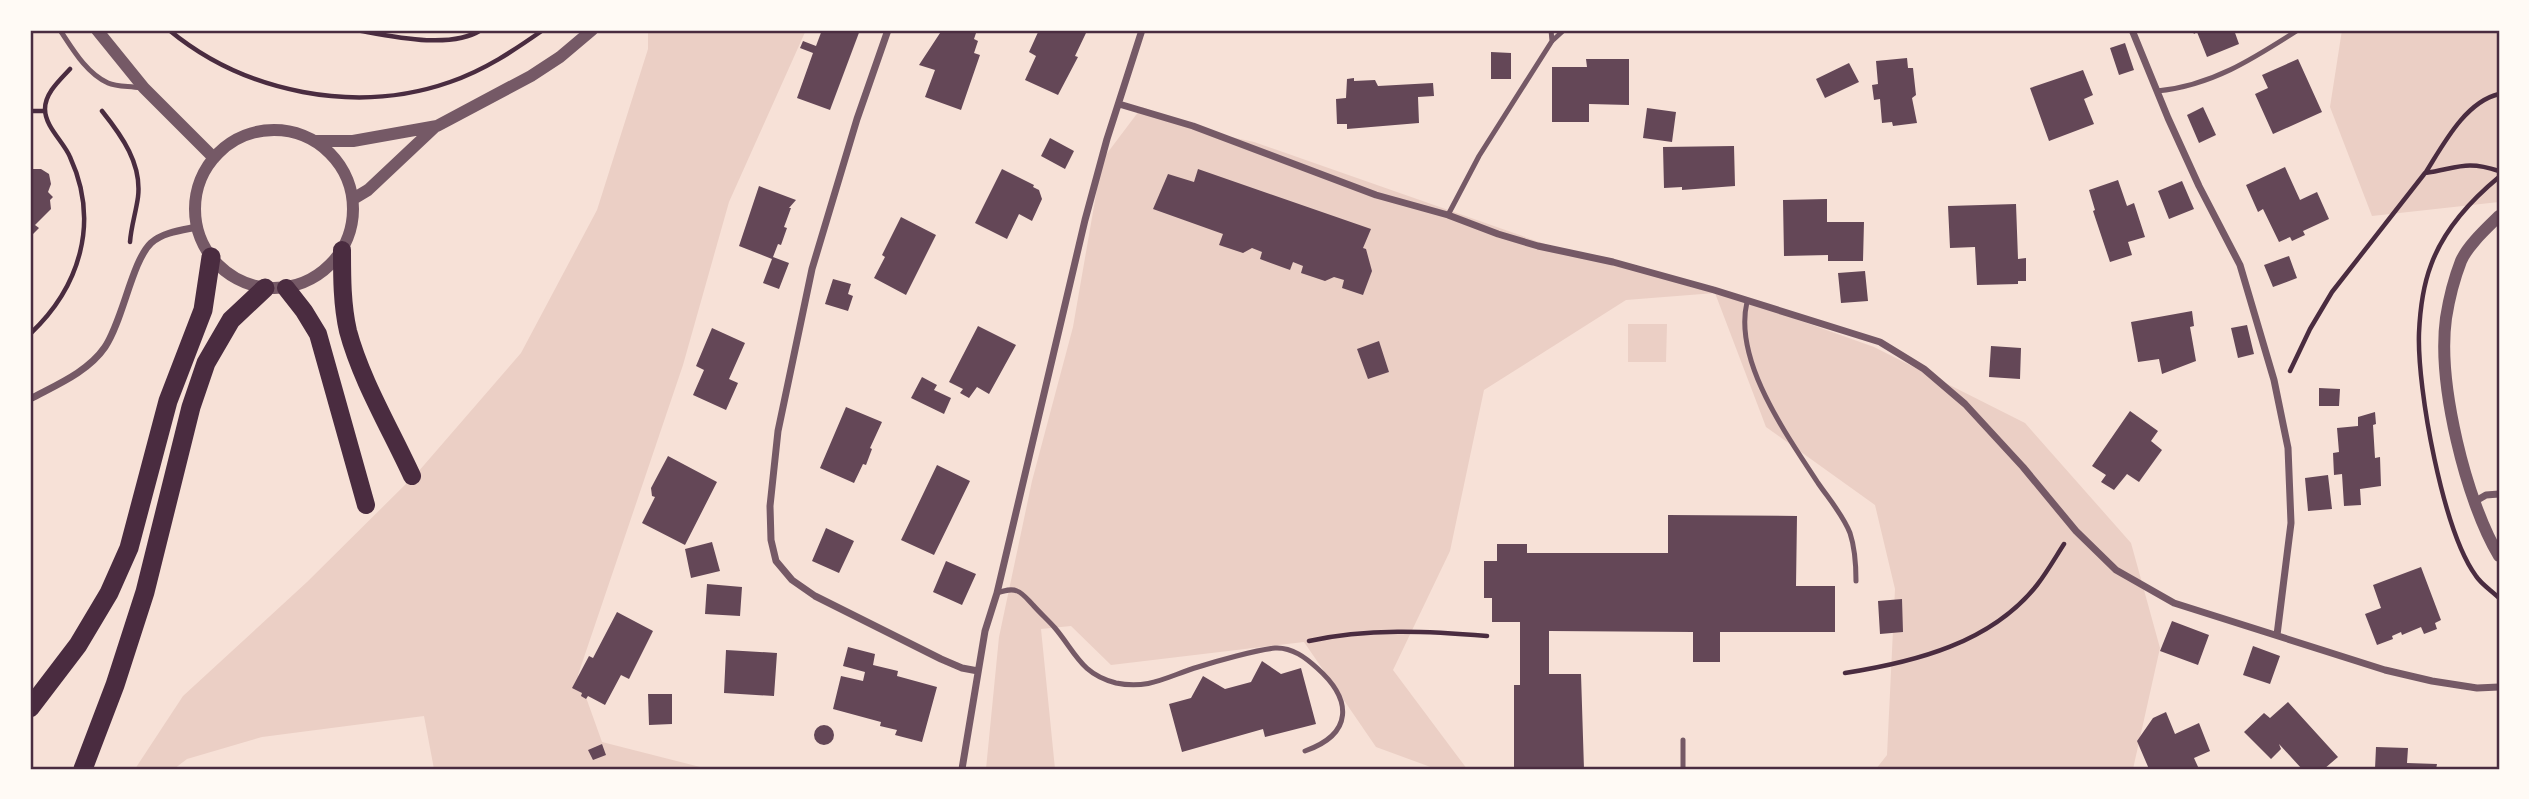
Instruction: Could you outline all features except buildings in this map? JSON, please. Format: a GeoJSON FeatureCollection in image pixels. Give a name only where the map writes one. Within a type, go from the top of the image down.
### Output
{"type":"FeatureCollection","features":[{"type":"Feature","properties":{"kind":"highway"},"geometry":{"type":"LineString","coordinates":[[30,708],[78,645],[109,593],[129,548],[168,401],[203,310],[211,257]]}},
{"type":"Feature","properties":{"kind":"highway"},"geometry":{"type":"LineString","coordinates":[[83,769],[115,685],[145,592],[191,407],[206,363],[231,320],[265,288]]}},
{"type":"Feature","properties":{"kind":"main road"},"geometry":{"type":"LineString","coordinates":[[342,250],[342,291],[348,331],[362,370],[412,475]]}},
{"type":"Feature","properties":{"kind":"main road"},"geometry":{"type":"LineString","coordinates":[[286,288],[318,334],[366,505]]}},
{"type":"Feature","properties":{"kind":"street"},"geometry":{"type":"LineString","coordinates":[[97,30],[144,88],[214,158]]}},
{"type":"Feature","properties":{"kind":"street"},"geometry":{"type":"LineString","coordinates":[[353,199],[368,190],[437,126],[531,76],[592,30]]}},
{"type":"Feature","properties":{"kind":"street"},"geometry":{"type":"LineString","coordinates":[[888,30],[857,119],[812,269],[778,430],[770,506],[771,540],[776,561],[792,580],[815,596],[941,659],[978,671]]}},
{"type":"Feature","properties":{"kind":"street"},"geometry":{"type":"LineString","coordinates":[[962,769],[985,631],[997,593],[1085,220],[1142,30]]}},
{"type":"Feature","properties":{"kind":"street"},"geometry":{"type":"LineString","coordinates":[[2132,30],[2199,186],[2240,265],[2277,395],[2288,448],[2291,523],[2277,635]]}},
{"type":"Feature","properties":{"kind":"street"},"geometry":{"type":"LineString","coordinates":[[1119,104],[1193,126],[1376,195],[1448,215],[1538,246],[1613,262],[1880,342],[1924,369],[1965,404],[2076,531],[2116,570],[2174,603],[2409,676],[2477,688],[2499,687]]}},
{"type":"Feature","properties":{"kind":"street"},"geometry":{"type":"LineString","coordinates":[[316,141],[353,141],[437,126]]}},
{"type":"Feature","properties":{"kind":"street"},"geometry":{"type":"LineString","coordinates":[[262,131],[295,132],[316,141],[333,155],[346,174],[353,199],[352,226],[342,250],[318,275],[303,284],[286,288],[265,288],[243,282],[226,272],[211,257],[202,243],[197,227],[195,203],[201,179],[214,158],[231,143],[251,133],[262,131]]}},
{"type":"Feature","properties":{"kind":"street"},"geometry":{"type":"LineString","coordinates":[[2499,216],[2462,258],[2446,320],[2447,372],[2453,422],[2473,502],[2486,534],[2499,556]]}},
{"type":"Feature","properties":{"kind":"street"},"geometry":{"type":"LineString","coordinates":[[30,399],[87,367],[104,348],[118,323],[134,277],[151,243],[166,234],[197,227]]}},
{"type":"Feature","properties":{"kind":"street"},"geometry":{"type":"LineString","coordinates":[[2473,502],[2486,495],[2499,494]]}},
{"type":"Feature","properties":{"kind":"lane"},"geometry":{"type":"LineString","coordinates":[[60,30],[74,52],[97,75],[109,83],[144,88]]}},
{"type":"Feature","properties":{"kind":"lane"},"geometry":{"type":"LineString","coordinates":[[1551,30],[1552,41]]}},
{"type":"Feature","properties":{"kind":"lane"},"geometry":{"type":"LineString","coordinates":[[1448,215],[1479,156],[1552,41],[1564,30]]}},
{"type":"Feature","properties":{"kind":"lane"},"geometry":{"type":"LineString","coordinates":[[2157,91],[2178,89],[2227,73],[2298,30]]}},
{"type":"Feature","properties":{"kind":"lane"},"geometry":{"type":"LineString","coordinates":[[1747,302],[1744,316],[1758,379],[1769,404],[1836,507],[1850,534],[1856,564],[1856,581]]}},
{"type":"Feature","properties":{"kind":"lane"},"geometry":{"type":"LineString","coordinates":[[997,593],[1019,591],[1055,627],[1088,672],[1119,683],[1152,684],[1197,667],[1277,648],[1304,655],[1335,686],[1343,704],[1342,721],[1334,735],[1322,745],[1305,751]]}},
{"type":"Feature","properties":{"kind":"lane"},"geometry":{"type":"LineString","coordinates":[[1683,740],[1683,769]]}},
{"type":"Feature","properties":{"kind":"path"},"geometry":{"type":"LineString","coordinates":[[169,30],[220,64],[259,81],[300,92],[348,97],[399,94],[450,82],[505,57],[543,30]]}},
{"type":"Feature","properties":{"kind":"path"},"geometry":{"type":"LineString","coordinates":[[356,30],[428,39],[454,39],[481,30]]}},
{"type":"Feature","properties":{"kind":"path"},"geometry":{"type":"LineString","coordinates":[[30,334],[64,295],[81,252],[84,229],[83,204],[73,165],[45,111],[51,90]]}},
{"type":"Feature","properties":{"kind":"path"},"geometry":{"type":"LineString","coordinates":[[2277,395],[2332,292],[2425,173],[2459,124],[2474,107],[2499,94]]}},
{"type":"Feature","properties":{"kind":"path"},"geometry":{"type":"LineString","coordinates":[[30,110],[45,111]]}},
{"type":"Feature","properties":{"kind":"path"},"geometry":{"type":"LineString","coordinates":[[102,111],[121,135],[134,161],[138,179],[129,255],[134,277]]}},
{"type":"Feature","properties":{"kind":"path"},"geometry":{"type":"LineString","coordinates":[[2425,173],[2467,164],[2478,164],[2499,171]]}},
{"type":"Feature","properties":{"kind":"path"},"geometry":{"type":"LineString","coordinates":[[2429,430],[2454,536],[2476,577],[2499,598]]}},
{"type":"Feature","properties":{"kind":"path"},"geometry":{"type":"LineString","coordinates":[[1845,673],[1904,662],[1979,635],[2002,619],[2036,586],[2076,531]]}},
{"type":"Feature","properties":{"kind":"path"},"geometry":{"type":"LineString","coordinates":[[1277,648],[1342,636],[1433,632],[1487,636]]}},
{"type":"Feature","properties":{"kind":"shaded area"},"geometry":{"type":"Polygon","coordinates":[[[648,30],[806,30],[729,202],[683,365],[578,675],[602,742],[708,769],[434,769],[424,716],[262,737],[187,759],[174,769],[135,769],[183,696],[307,582],[418,472],[521,353],[597,210],[648,49],[648,30]]]}},
{"type":"Feature","properties":{"kind":"shaded area"},"geometry":{"type":"Polygon","coordinates":[[[2342,30],[2499,30],[2499,202],[2372,216],[2330,107],[2342,30]]]}},
{"type":"Feature","properties":{"kind":"shaded area"},"geometry":{"type":"Polygon","coordinates":[[[1142,107],[1203,131],[1254,142],[1565,251],[1723,293],[1874,347],[2025,423],[2131,543],[2160,648],[2133,769],[1876,769],[1887,755],[1895,589],[1875,505],[1766,427],[1715,293],[1626,300],[1484,390],[1450,551],[1393,670],[1467,769],[1436,769],[1376,747],[1304,642],[1111,665],[1071,626],[1041,629],[1055,769],[986,769],[999,637],[1032,481],[1073,327],[1102,160],[1142,107]]]}},
{"type":"Feature","properties":{"kind":"shaded area"},"geometry":{"type":"Polygon","coordinates":[[[1628,324],[1667,324],[1666,362],[1628,362],[1628,324]]]}}]}
